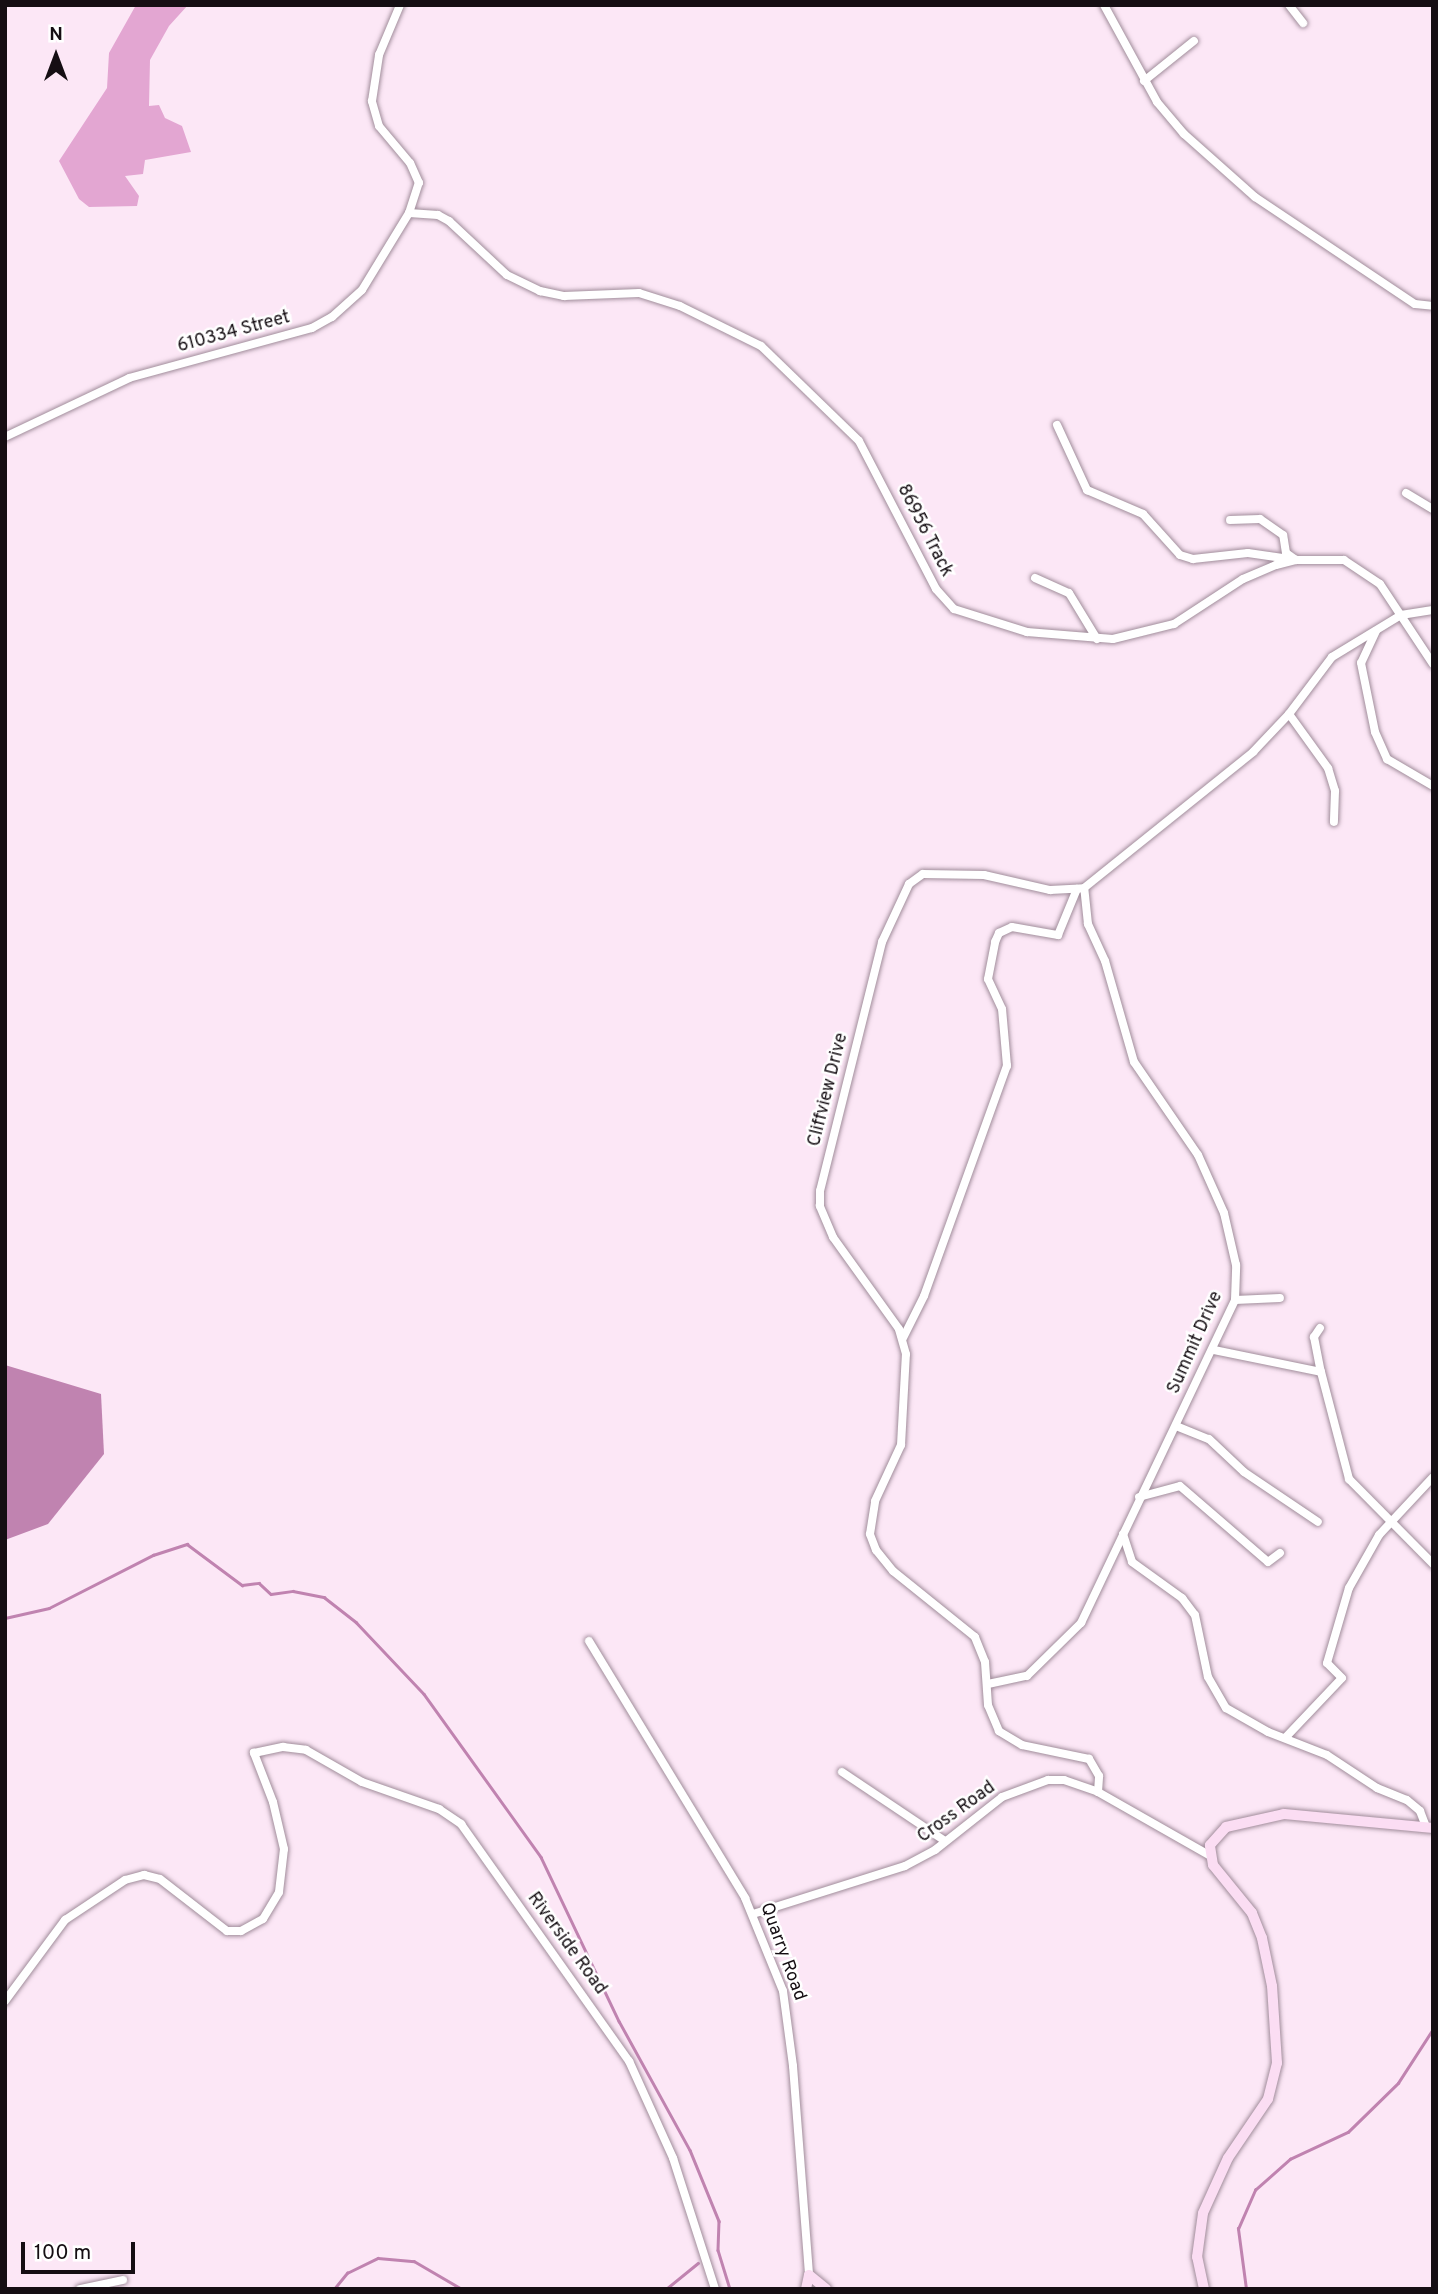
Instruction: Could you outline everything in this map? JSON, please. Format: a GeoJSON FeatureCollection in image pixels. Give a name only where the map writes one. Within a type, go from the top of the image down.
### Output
{"type":"FeatureCollection","features":[{"type":"Feature","properties":{"kind":"street","name":"610334 Street"},"geometry":{"type":"LineString","coordinates":[[5,437],[129,378],[280,339],[332,317],[362,290],[409,213],[417,194],[416,173],[379,127],[372,101],[379,55],[400,5]]}},
{"type":"Feature","properties":{"kind":"street"},"geometry":{"type":"LineString","coordinates":[[1104,5],[1144,81],[1184,134],[1255,197],[1415,304],[1433,306]]}},
{"type":"Feature","properties":{"kind":"street"},"geometry":{"type":"LineString","coordinates":[[1289,5],[1303,23]]}},
{"type":"Feature","properties":{"kind":"street"},"geometry":{"type":"LineString","coordinates":[[1144,81],[1194,41]]}},
{"type":"Feature","properties":{"kind":"street","name":"86956 Track"},"geometry":{"type":"LineString","coordinates":[[409,213],[438,215],[449,220],[507,275],[540,291],[571,296],[639,293],[680,306],[761,346],[859,440],[944,601],[970,615],[1027,632],[1097,639],[1161,629],[1243,579],[1296,560],[1323,558],[1356,565],[1380,584],[1433,664]]}},
{"type":"Feature","properties":{"kind":"street"},"geometry":{"type":"LineString","coordinates":[[1057,425],[1087,490],[1143,514],[1180,555],[1193,559],[1248,553],[1296,560]]}},
{"type":"Feature","properties":{"kind":"street"},"geometry":{"type":"LineString","coordinates":[[1406,493],[1433,509]]}},
{"type":"Feature","properties":{"kind":"street"},"geometry":{"type":"LineString","coordinates":[[1230,520],[1260,519],[1283,535],[1286,553],[1296,560]]}},
{"type":"Feature","properties":{"kind":"street"},"geometry":{"type":"LineString","coordinates":[[1035,578],[1069,593],[1097,639]]}},
{"type":"Feature","properties":{"kind":"street"},"geometry":{"type":"LineString","coordinates":[[1098,1792],[1099,1776],[1089,1759],[1007,1739],[993,1719],[988,1684],[975,1637],[893,1571],[876,1550],[870,1534],[875,1501],[894,1463],[905,1426],[903,1338],[924,1296],[1007,1066],[1002,1009],[988,979],[995,942],[999,933],[1012,928],[1058,934],[1081,889],[1253,752],[1289,714],[1332,657],[1401,615],[1433,610]]}},
{"type":"Feature","properties":{"kind":"street"},"geometry":{"type":"LineString","coordinates":[[1378,628],[1361,663],[1375,732],[1387,759],[1433,786]]}},
{"type":"Feature","properties":{"kind":"street"},"geometry":{"type":"LineString","coordinates":[[1289,714],[1328,768],[1335,791],[1334,822]]}},
{"type":"Feature","properties":{"kind":"street","name":"Cliffview Drive"},"geometry":{"type":"LineString","coordinates":[[903,1338],[833,1237],[820,1206],[820,1191],[882,942],[909,884],[923,874],[984,875],[1050,890],[1081,889]]}},
{"type":"Feature","properties":{"kind":"street","name":"Summit Drive"},"geometry":{"type":"LineString","coordinates":[[988,1684],[1027,1676],[1075,1630],[1139,1497],[1177,1426],[1236,1300],[1235,1252],[1224,1213],[1198,1155],[1134,1062],[1105,961],[1088,924],[1081,889]]}},
{"type":"Feature","properties":{"kind":"street"},"geometry":{"type":"LineString","coordinates":[[1236,1300],[1280,1298]]}},
{"type":"Feature","properties":{"kind":"street"},"geometry":{"type":"LineString","coordinates":[[1320,1328],[1314,1337],[1346,1472],[1388,1524],[1433,1564]]}},
{"type":"Feature","properties":{"kind":"street"},"geometry":{"type":"LineString","coordinates":[[1214,1350],[1321,1372]]}},
{"type":"Feature","properties":{"kind":"street"},"geometry":{"type":"LineString","coordinates":[[1177,1426],[1209,1439],[1244,1472],[1318,1522]]}},
{"type":"Feature","properties":{"kind":"street"},"geometry":{"type":"LineString","coordinates":[[1286,1737],[1342,1678],[1327,1663],[1343,1604],[1388,1524],[1433,1477]]}},
{"type":"Feature","properties":{"kind":"street"},"geometry":{"type":"LineString","coordinates":[[1139,1497],[1180,1486],[1268,1562],[1280,1553]]}},
{"type":"Feature","properties":{"kind":"street"},"geometry":{"type":"LineString","coordinates":[[1124,1531],[1132,1562],[1182,1598],[1195,1615],[1208,1677],[1219,1699],[1238,1717],[1286,1737],[1415,1805],[1429,1827]]}},
{"type":"Feature","properties":{"kind":"street","name":"Quarry Road"},"geometry":{"type":"LineString","coordinates":[[589,1641],[753,1914],[788,2017],[809,2275]]}},
{"type":"Feature","properties":{"kind":"street","name":"Riverside Road"},"geometry":{"type":"LineString","coordinates":[[5,2001],[65,1920],[125,1880],[144,1875],[160,1879],[227,1931],[241,1931],[263,1919],[279,1892],[284,1849],[273,1802],[254,1756],[263,1749],[306,1750],[354,1779],[439,1809],[461,1824],[629,2061],[673,2158],[715,2289]]}},
{"type":"Feature","properties":{"kind":"street"},"geometry":{"type":"LineString","coordinates":[[842,1772],[945,1841]]}},
{"type":"Feature","properties":{"kind":"street","name":"Cross Road"},"geometry":{"type":"LineString","coordinates":[[753,1914],[905,1866],[945,1841],[976,1813],[1028,1786],[1065,1780],[1098,1792],[1209,1855]]}},
{"type":"Feature","properties":{"kind":"street"},"geometry":{"type":"LineString","coordinates":[[1203,2289],[1197,2257],[1203,2213],[1228,2158],[1268,2099],[1277,2063],[1272,1986],[1262,1938],[1252,1913],[1218,1874],[1209,1855],[1210,1845],[1226,1827],[1284,1814],[1429,1827]]}},
{"type":"Feature","properties":{"kind":"street"},"geometry":{"type":"LineString","coordinates":[[806,2289],[809,2275],[826,2289]]}},
{"type":"Feature","properties":{"kind":"street"},"geometry":{"type":"LineString","coordinates":[[80,2289],[123,2280]]}},
{"type":"Feature","properties":{"kind":"shaded area"},"geometry":{"type":"Polygon","coordinates":[[[136,5],[188,5],[169,26],[150,60],[149,106],[159,105],[165,118],[182,126],[191,152],[145,160],[143,174],[125,176],[139,196],[137,206],[89,207],[79,199],[59,161],[107,88],[109,53],[136,5]]]}},
{"type":"Feature","properties":{"kind":"shaded area"},"geometry":{"type":"Polygon","coordinates":[[[5,1365],[101,1394],[104,1454],[48,1524],[5,1540],[5,1365]]]}},
{"type":"Feature","properties":{"kind":"waterway"},"geometry":{"type":"LineString","coordinates":[[5,1618],[49,1608],[153,1555],[187,1544],[242,1585],[259,1583],[271,1594],[293,1591],[324,1597],[356,1622],[424,1694],[541,1857],[619,2021],[690,2150],[719,2221],[718,2250],[730,2289]]}},
{"type":"Feature","properties":{"kind":"waterway"},"geometry":{"type":"LineString","coordinates":[[1246,2289],[1238,2229],[1255,2190],[1290,2159],[1348,2132],[1398,2083],[1433,2029]]}},
{"type":"Feature","properties":{"kind":"waterway"},"geometry":{"type":"LineString","coordinates":[[334,2289],[347,2273],[378,2258],[414,2261],[462,2289]]}},
{"type":"Feature","properties":{"kind":"waterway"},"geometry":{"type":"LineString","coordinates":[[666,2289],[698,2263]]}}]}
